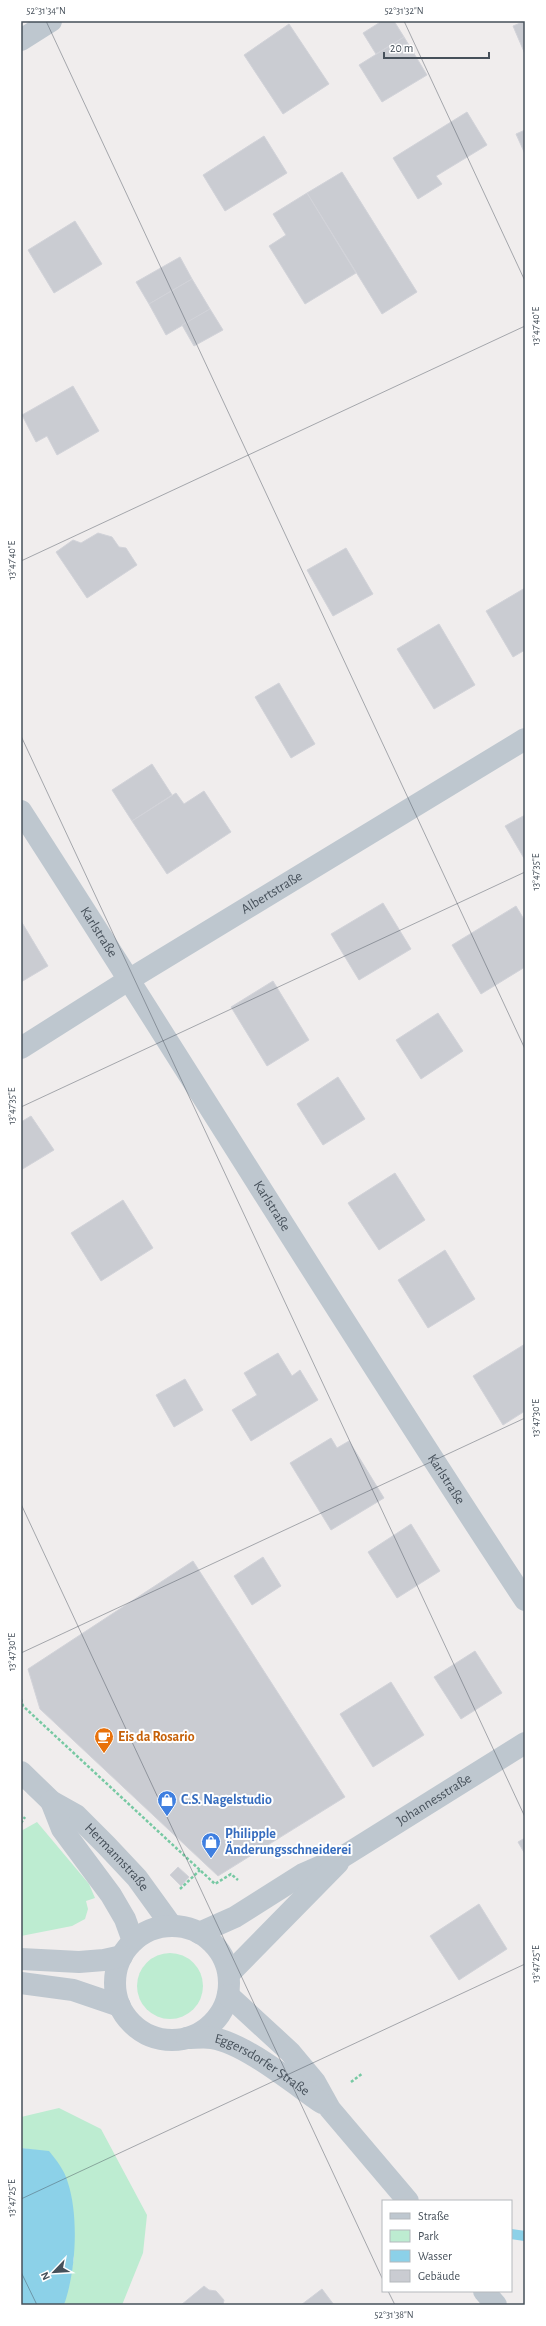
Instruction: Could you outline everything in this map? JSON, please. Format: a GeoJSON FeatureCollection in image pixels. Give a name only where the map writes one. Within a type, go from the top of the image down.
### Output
{"type":"FeatureCollection","features":[{"type":"Feature","properties":{"kind":"street"},"geometry":{"type":"LineString","coordinates":[[21,40],[51,21]]}},
{"type":"Feature","properties":{"kind":"street","name":"Albertstraße"},"geometry":{"type":"LineString","coordinates":[[21,1048],[130,979],[525,739]]}},
{"type":"Feature","properties":{"kind":"street","name":"Karlstraße"},"geometry":{"type":"LineString","coordinates":[[21,811],[130,979],[332,1302],[525,1600]]}},
{"type":"Feature","properties":{"kind":"street","name":"Johannesstraße"},"geometry":{"type":"LineString","coordinates":[[199,1933],[235,1917],[303,1874],[344,1856],[525,1743]]}},
{"type":"Feature","properties":{"kind":"street","name":"Hermannstraße"},"geometry":{"type":"LineString","coordinates":[[21,1772],[51,1801],[76,1815],[106,1845],[137,1878],[171,1925]]}},
{"type":"Feature","properties":{"kind":"street","name":"Hermannstraße"},"geometry":{"type":"LineString","coordinates":[[51,1801],[62,1829],[111,1895],[125,1919],[127,1948]]}},
{"type":"Feature","properties":{"kind":"street","name":"Johannesstraße"},"geometry":{"type":"LineString","coordinates":[[228,1984],[344,1856]]}},
{"type":"Feature","properties":{"kind":"street"},"geometry":{"type":"LineString","coordinates":[[21,1959],[79,1962],[104,1960],[127,1948],[155,1928],[171,1925],[199,1933],[219,1950],[228,1984],[218,2018],[210,2027],[187,2038],[174,2040],[160,2039],[148,2035],[136,2027],[120,2006],[115,1980],[127,1948]]}},
{"type":"Feature","properties":{"kind":"street"},"geometry":{"type":"LineString","coordinates":[[21,1984],[73,1990],[120,2006]]}},
{"type":"Feature","properties":{"kind":"street","name":"Eggersdorfer Straße"},"geometry":{"type":"LineString","coordinates":[[228,1984],[290,2052],[315,2082],[330,2109],[407,2200]]}},
{"type":"Feature","properties":{"kind":"street","name":"Eggersdorfer Straße"},"geometry":{"type":"LineString","coordinates":[[187,2038],[212,2038],[235,2046],[264,2063],[330,2109]]}},
{"type":"Feature","properties":{"kind":"street"},"geometry":{"type":"LineString","coordinates":[[485,2292],[496,2305]]}},
{"type":"Feature","properties":{"kind":"path"},"geometry":{"type":"LineString","coordinates":[[21,1699],[23,1706],[215,1884],[231,1874],[242,1884]]}},
{"type":"Feature","properties":{"kind":"path"},"geometry":{"type":"LineString","coordinates":[[175,1894],[200,1870]]}},
{"type":"Feature","properties":{"kind":"path"},"geometry":{"type":"LineString","coordinates":[[351,2082],[362,2073]]}},
{"type":"Feature","properties":{"kind":"green space"},"geometry":{"type":"Polygon","coordinates":[[[37,1822],[89,1884],[95,1898],[86,1901],[88,1909],[85,1919],[72,1926],[21,1936],[21,1831],[37,1822]]]}},
{"type":"Feature","properties":{"kind":"green space"},"geometry":{"type":"Polygon","coordinates":[[[164,1953],[176,1953],[188,1958],[198,1968],[203,1980],[201,1999],[188,2014],[176,2019],[164,2019],[152,2014],[142,2004],[137,1992],[137,1980],[142,1968],[152,1958],[164,1953]]]}},
{"type":"Feature","properties":{"kind":"green space"},"geometry":{"type":"Polygon","coordinates":[[[59,2108],[101,2129],[147,2215],[143,2253],[122,2305],[64,2305],[74,2258],[49,2152],[21,2148],[21,2117],[59,2108]]]}},
{"type":"Feature","properties":{"kind":"water"},"geometry":{"type":"Polygon","coordinates":[[[21,2148],[49,2151],[58,2162],[67,2179],[74,2212],[75,2244],[71,2276],[64,2305],[21,2305],[21,2148]]]}},
{"type":"Feature","properties":{"kind":"building"},"geometry":{"type":"Polygon","coordinates":[[[382,21],[394,21],[404,37],[376,54],[363,33],[382,21]]]}},
{"type":"Feature","properties":{"kind":"building"},"geometry":{"type":"Polygon","coordinates":[[[525,21],[525,54],[513,26],[525,21]]]}},
{"type":"Feature","properties":{"kind":"building"},"geometry":{"type":"Polygon","coordinates":[[[289,24],[329,84],[283,114],[244,55],[289,24]]]}},
{"type":"Feature","properties":{"kind":"building"},"geometry":{"type":"Polygon","coordinates":[[[404,37],[427,75],[382,102],[359,65],[404,37]]]}},
{"type":"Feature","properties":{"kind":"building"},"geometry":{"type":"Polygon","coordinates":[[[467,112],[487,145],[436,176],[442,184],[418,199],[393,158],[467,112]]]}},
{"type":"Feature","properties":{"kind":"building"},"geometry":{"type":"Polygon","coordinates":[[[525,130],[525,154],[516,134],[525,130]]]}},
{"type":"Feature","properties":{"kind":"building"},"geometry":{"type":"Polygon","coordinates":[[[264,136],[287,173],[225,211],[203,175],[264,136]]]}},
{"type":"Feature","properties":{"kind":"building"},"geometry":{"type":"Polygon","coordinates":[[[342,172],[417,292],[382,314],[307,193],[342,172]]]}},
{"type":"Feature","properties":{"kind":"building"},"geometry":{"type":"Polygon","coordinates":[[[307,193],[356,273],[305,304],[269,246],[286,235],[273,214],[307,193]]]}},
{"type":"Feature","properties":{"kind":"building"},"geometry":{"type":"Polygon","coordinates":[[[75,221],[102,264],[54,293],[28,250],[75,221]]]}},
{"type":"Feature","properties":{"kind":"building"},"geometry":{"type":"Polygon","coordinates":[[[180,257],[192,279],[149,304],[136,282],[180,257]]]}},
{"type":"Feature","properties":{"kind":"building"},"geometry":{"type":"Polygon","coordinates":[[[192,279],[210,309],[166,335],[149,304],[192,279]]]}},
{"type":"Feature","properties":{"kind":"building"},"geometry":{"type":"Polygon","coordinates":[[[210,309],[223,330],[194,346],[182,325],[210,309]]]}},
{"type":"Feature","properties":{"kind":"building"},"geometry":{"type":"Polygon","coordinates":[[[73,386],[99,431],[57,455],[47,436],[36,442],[22,415],[73,386]]]}},
{"type":"Feature","properties":{"kind":"building"},"geometry":{"type":"Polygon","coordinates":[[[98,533],[112,537],[119,547],[126,548],[137,565],[87,598],[56,552],[73,540],[81,543],[98,533]]]}},
{"type":"Feature","properties":{"kind":"building"},"geometry":{"type":"Polygon","coordinates":[[[346,548],[373,594],[333,616],[307,570],[346,548]]]}},
{"type":"Feature","properties":{"kind":"building"},"geometry":{"type":"Polygon","coordinates":[[[525,588],[525,650],[513,657],[486,611],[525,588]]]}},
{"type":"Feature","properties":{"kind":"building"},"geometry":{"type":"Polygon","coordinates":[[[439,624],[475,685],[434,709],[397,649],[439,624]]]}},
{"type":"Feature","properties":{"kind":"building"},"geometry":{"type":"Polygon","coordinates":[[[279,683],[315,744],[291,758],[255,697],[279,683]]]}},
{"type":"Feature","properties":{"kind":"building"},"geometry":{"type":"Polygon","coordinates":[[[152,764],[172,795],[132,821],[112,790],[152,764]]]}},
{"type":"Feature","properties":{"kind":"building"},"geometry":{"type":"Polygon","coordinates":[[[204,791],[231,832],[167,874],[132,821],[176,793],[184,804],[204,791]]]}},
{"type":"Feature","properties":{"kind":"building"},"geometry":{"type":"Polygon","coordinates":[[[525,815],[525,860],[505,826],[525,815]]]}},
{"type":"Feature","properties":{"kind":"building"},"geometry":{"type":"Polygon","coordinates":[[[383,903],[411,949],[359,980],[331,934],[383,903]]]}},
{"type":"Feature","properties":{"kind":"building"},"geometry":{"type":"Polygon","coordinates":[[[516,906],[525,921],[525,967],[481,994],[452,945],[516,906]]]}},
{"type":"Feature","properties":{"kind":"building"},"geometry":{"type":"Polygon","coordinates":[[[21,921],[48,966],[21,982],[21,921]]]}},
{"type":"Feature","properties":{"kind":"building"},"geometry":{"type":"Polygon","coordinates":[[[273,981],[309,1040],[267,1066],[231,1007],[273,981]]]}},
{"type":"Feature","properties":{"kind":"building"},"geometry":{"type":"Polygon","coordinates":[[[438,1013],[463,1051],[421,1079],[396,1040],[438,1013]]]}},
{"type":"Feature","properties":{"kind":"building"},"geometry":{"type":"Polygon","coordinates":[[[338,1077],[365,1119],[323,1145],[297,1104],[338,1077]]]}},
{"type":"Feature","properties":{"kind":"building"},"geometry":{"type":"Polygon","coordinates":[[[31,1116],[54,1150],[21,1170],[21,1122],[31,1116]]]}},
{"type":"Feature","properties":{"kind":"building"},"geometry":{"type":"Polygon","coordinates":[[[395,1173],[425,1220],[379,1250],[348,1203],[395,1173]]]}},
{"type":"Feature","properties":{"kind":"building"},"geometry":{"type":"Polygon","coordinates":[[[123,1200],[153,1248],[101,1281],[71,1233],[123,1200]]]}},
{"type":"Feature","properties":{"kind":"building"},"geometry":{"type":"Polygon","coordinates":[[[445,1250],[475,1299],[428,1328],[398,1280],[445,1250]]]}},
{"type":"Feature","properties":{"kind":"building"},"geometry":{"type":"Polygon","coordinates":[[[525,1344],[525,1411],[503,1425],[473,1376],[525,1344]]]}},
{"type":"Feature","properties":{"kind":"building"},"geometry":{"type":"Polygon","coordinates":[[[278,1353],[292,1376],[300,1370],[318,1400],[251,1441],[232,1410],[257,1395],[244,1373],[278,1353]]]}},
{"type":"Feature","properties":{"kind":"building"},"geometry":{"type":"Polygon","coordinates":[[[185,1379],[203,1410],[174,1427],[156,1395],[185,1379]]]}},
{"type":"Feature","properties":{"kind":"building"},"geometry":{"type":"Polygon","coordinates":[[[331,1438],[337,1448],[349,1441],[384,1498],[331,1530],[290,1463],[331,1438]]]}},
{"type":"Feature","properties":{"kind":"building"},"geometry":{"type":"Polygon","coordinates":[[[411,1524],[440,1571],[397,1598],[368,1552],[411,1524]]]}},
{"type":"Feature","properties":{"kind":"building"},"geometry":{"type":"Polygon","coordinates":[[[263,1557],[281,1586],[252,1605],[234,1576],[263,1557]]]}},
{"type":"Feature","properties":{"kind":"building"},"geometry":{"type":"Polygon","coordinates":[[[193,1561],[345,1797],[218,1876],[40,1709],[28,1669],[193,1561]]]}},
{"type":"Feature","properties":{"kind":"building"},"geometry":{"type":"Polygon","coordinates":[[[475,1651],[502,1693],[461,1719],[434,1677],[475,1651]]]}},
{"type":"Feature","properties":{"kind":"building"},"geometry":{"type":"Polygon","coordinates":[[[391,1682],[424,1735],[373,1767],[340,1714],[391,1682]]]}},
{"type":"Feature","properties":{"kind":"building"},"geometry":{"type":"Polygon","coordinates":[[[525,1838],[525,1854],[518,1842],[525,1838]]]}},
{"type":"Feature","properties":{"kind":"building"},"geometry":{"type":"Polygon","coordinates":[[[178,1867],[189,1877],[181,1886],[170,1875],[178,1867]]]}},
{"type":"Feature","properties":{"kind":"building"},"geometry":{"type":"Polygon","coordinates":[[[479,1904],[507,1949],[459,1980],[430,1936],[479,1904]]]}},
{"type":"Feature","properties":{"kind":"building"},"geometry":{"type":"Polygon","coordinates":[[[204,2286],[209,2290],[216,2291],[224,2300],[223,2305],[181,2305],[204,2286]]]}},
{"type":"Feature","properties":{"kind":"building"},"geometry":{"type":"Polygon","coordinates":[[[322,2289],[334,2305],[301,2305],[322,2289]]]}},
{"type":"Feature","properties":{"kind":"waterway"},"geometry":{"type":"LineString","coordinates":[[512,2234],[525,2236]]}},
{"type":"Feature","properties":{"kind":"place","name":"Eis da Rosario"},"geometry":{"type":"Point","coordinates":[104,1754]}},
{"type":"Feature","properties":{"kind":"place","name":"C.S. Nagelstudio"},"geometry":{"type":"Point","coordinates":[167,1817]}},
{"type":"Feature","properties":{"kind":"place","name":"Philipple Änderungsschneiderei"},"geometry":{"type":"Point","coordinates":[211,1859]}}]}
